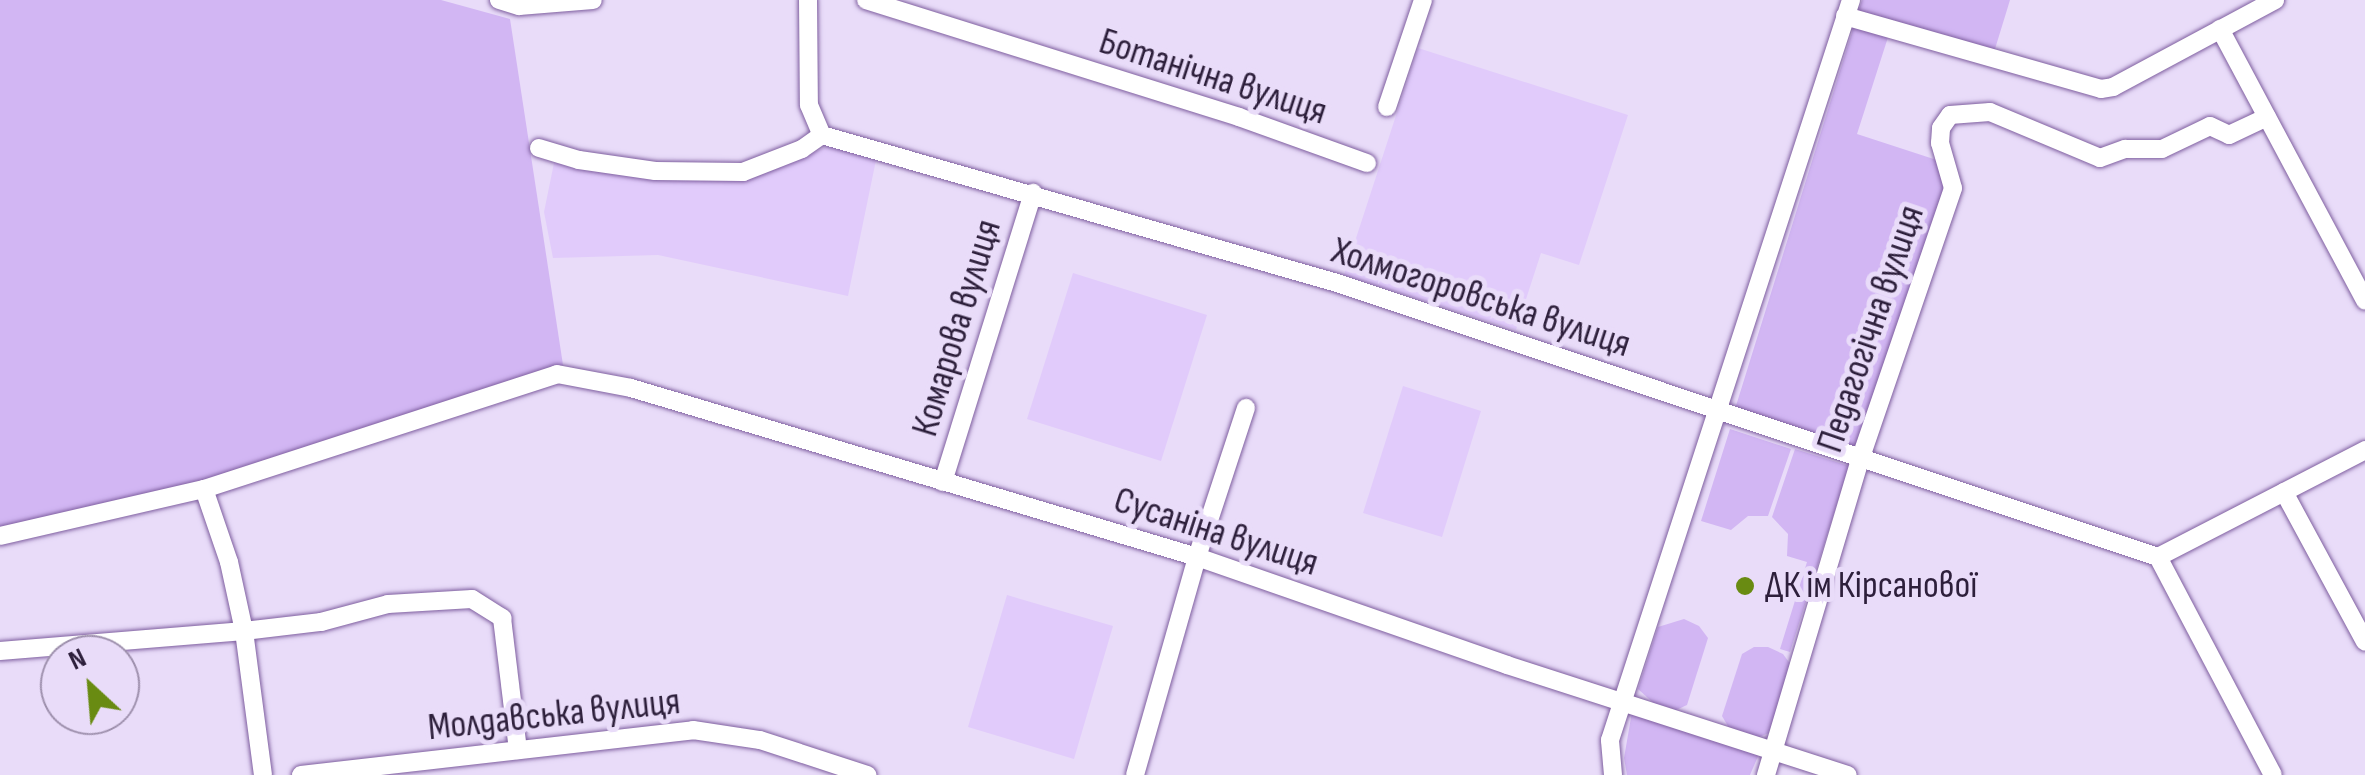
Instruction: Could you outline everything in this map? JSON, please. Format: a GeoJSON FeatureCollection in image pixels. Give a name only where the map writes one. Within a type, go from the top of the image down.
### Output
{"type":"FeatureCollection","features":[{"type":"Feature","properties":{"kind":"street"},"geometry":{"type":"LineString","coordinates":[[500,0],[519,6],[593,0]]}},
{"type":"Feature","properties":{"kind":"street"},"geometry":{"type":"LineString","coordinates":[[538,148],[579,160],[655,171],[743,172],[822,135],[810,106],[808,0]]}},
{"type":"Feature","properties":{"kind":"street","name":"Ботанічна вулиця"},"geometry":{"type":"LineString","coordinates":[[866,0],[1239,117],[1367,162]]}},
{"type":"Feature","properties":{"kind":"street"},"geometry":{"type":"LineString","coordinates":[[1386,107],[1423,0]]}},
{"type":"Feature","properties":{"kind":"street"},"geometry":{"type":"LineString","coordinates":[[1613,775],[1610,740],[1848,8],[2101,89],[2114,87],[2275,0]]}},
{"type":"Feature","properties":{"kind":"street"},"geometry":{"type":"LineString","coordinates":[[2220,29],[2365,301]]}},
{"type":"Feature","properties":{"kind":"street","name":"Педагогічна вулиця"},"geometry":{"type":"LineString","coordinates":[[1766,775],[1861,457],[1953,188],[1940,143],[1941,128],[1950,115],[1990,112],[2100,158],[2125,150],[2162,149],[2210,126],[2229,135],[2266,116]]}},
{"type":"Feature","properties":{"kind":"street","name":"Холмогоровська вулиця"},"geometry":{"type":"LineString","coordinates":[[822,135],[1337,283],[2158,557]]}},
{"type":"Feature","properties":{"kind":"street","name":"Комарова вулиця"},"geometry":{"type":"LineString","coordinates":[[943,482],[1033,193]]}},
{"type":"Feature","properties":{"kind":"street","name":"Сусаніна вулиця"},"geometry":{"type":"LineString","coordinates":[[204,489],[556,374],[631,388],[1196,558],[1848,775]]}},
{"type":"Feature","properties":{"kind":"street"},"geometry":{"type":"LineString","coordinates":[[1135,775],[1196,558],[1246,408]]}},
{"type":"Feature","properties":{"kind":"street"},"geometry":{"type":"LineString","coordinates":[[2273,775],[2158,557],[2365,450]]}},
{"type":"Feature","properties":{"kind":"street"},"geometry":{"type":"LineString","coordinates":[[0,536],[204,489],[229,562],[244,631],[263,775]]}},
{"type":"Feature","properties":{"kind":"street"},"geometry":{"type":"LineString","coordinates":[[2284,492],[2365,642]]}},
{"type":"Feature","properties":{"kind":"street"},"geometry":{"type":"LineString","coordinates":[[0,651],[244,631],[321,622],[388,604],[472,600],[502,618],[518,750]]}},
{"type":"Feature","properties":{"kind":"street","name":"Молдавська вулиця"},"geometry":{"type":"LineString","coordinates":[[301,775],[693,730],[760,740],[839,771],[867,775]]}},
{"type":"Feature","properties":{"kind":"shaded area"},"geometry":{"type":"Polygon","coordinates":[[[0,0],[441,0],[510,19],[563,365],[217,481],[0,531],[0,0]]]}},
{"type":"Feature","properties":{"kind":"shaded area"},"geometry":{"type":"Polygon","coordinates":[[[1862,0],[2010,0],[1991,62],[1890,31],[1857,134],[1952,165],[1858,447],[1735,409],[1862,0]]]}},
{"type":"Feature","properties":{"kind":"shaded area"},"geometry":{"type":"Polygon","coordinates":[[[1418,48],[1628,115],[1579,265],[1541,253],[1516,330],[1344,275],[1418,48]]]}},
{"type":"Feature","properties":{"kind":"shaded area"},"geometry":{"type":"Polygon","coordinates":[[[832,145],[876,160],[848,296],[658,255],[553,258],[544,212],[554,163],[654,176],[787,163],[832,145]]]}},
{"type":"Feature","properties":{"kind":"shaded area"},"geometry":{"type":"Polygon","coordinates":[[[1073,273],[1207,315],[1161,461],[1027,419],[1073,273]]]}},
{"type":"Feature","properties":{"kind":"shaded area"},"geometry":{"type":"Polygon","coordinates":[[[1403,386],[1481,411],[1442,537],[1363,513],[1403,386]]]}},
{"type":"Feature","properties":{"kind":"shaded area"},"geometry":{"type":"Polygon","coordinates":[[[1730,429],[1791,449],[1768,516],[1748,516],[1731,530],[1701,521],[1730,429]]]}},
{"type":"Feature","properties":{"kind":"shaded area"},"geometry":{"type":"Polygon","coordinates":[[[1795,449],[1849,466],[1790,652],[1780,649],[1807,562],[1787,556],[1788,534],[1772,517],[1795,449]]]}},
{"type":"Feature","properties":{"kind":"shaded area"},"geometry":{"type":"Polygon","coordinates":[[[1007,595],[1113,626],[1074,759],[968,727],[1007,595]]]}},
{"type":"Feature","properties":{"kind":"shaded area"},"geometry":{"type":"Polygon","coordinates":[[[1684,619],[1699,626],[1708,638],[1687,705],[1674,711],[1659,708],[1638,689],[1658,627],[1684,619]]]}},
{"type":"Feature","properties":{"kind":"shaded area"},"geometry":{"type":"Polygon","coordinates":[[[1754,647],[1768,647],[1783,654],[1791,665],[1771,732],[1757,738],[1729,728],[1722,716],[1742,654],[1754,647]]]}},
{"type":"Feature","properties":{"kind":"shaded area"},"geometry":{"type":"Polygon","coordinates":[[[1632,712],[1759,754],[1750,775],[1627,775],[1624,758],[1632,712]]]}},
{"type":"Feature","properties":{"kind":"place","name":"ДК ім Кірсанової"},"geometry":{"type":"Point","coordinates":[1745,586]}}]}
